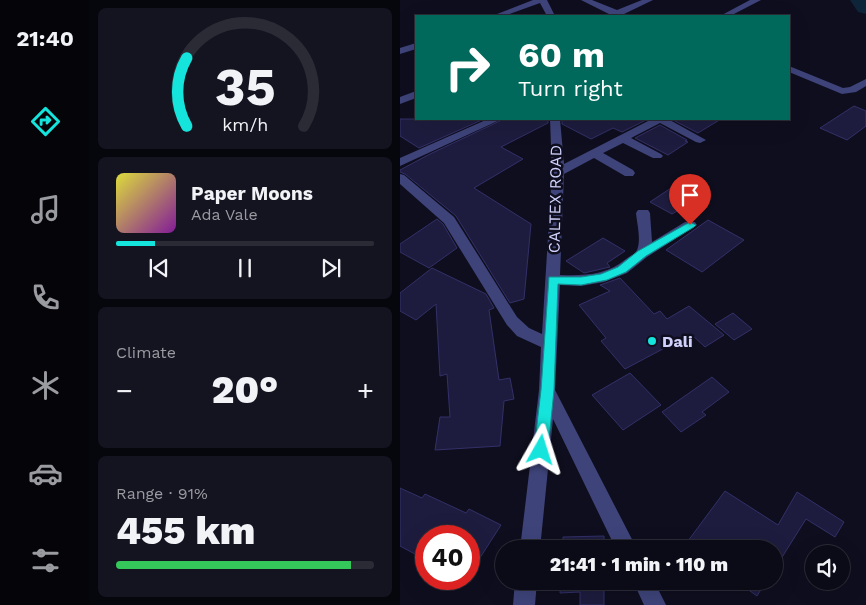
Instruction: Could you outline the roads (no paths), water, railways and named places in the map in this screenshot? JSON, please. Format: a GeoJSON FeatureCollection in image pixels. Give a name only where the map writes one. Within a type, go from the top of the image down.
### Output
{"type":"FeatureCollection","features":[{"type":"Feature","properties":{"kind":"street"},"geometry":{"type":"LineString","coordinates":[[499,15],[542,0],[550,15]]}},
{"type":"Feature","properties":{"kind":"street"},"geometry":{"type":"LineString","coordinates":[[585,0],[620,15],[649,0]]}},
{"type":"Feature","properties":{"kind":"street"},"geometry":{"type":"LineString","coordinates":[[726,15],[757,0]]}},
{"type":"Feature","properties":{"kind":"street"},"geometry":{"type":"LineString","coordinates":[[400,52],[415,46]]}},
{"type":"Feature","properties":{"kind":"street"},"geometry":{"type":"LineString","coordinates":[[790,69],[842,91],[852,90],[866,82]]}},
{"type":"Feature","properties":{"kind":"street"},"geometry":{"type":"LineString","coordinates":[[400,101],[415,94]]}},
{"type":"Feature","properties":{"kind":"street"},"geometry":{"type":"LineString","coordinates":[[400,162],[495,120]]}},
{"type":"Feature","properties":{"kind":"street","name":"CALTEX ROAD"},"geometry":{"type":"LineString","coordinates":[[531,540],[548,390],[558,172],[555,120]]}},
{"type":"Feature","properties":{"kind":"street"},"geometry":{"type":"LineString","coordinates":[[558,172],[658,120]]}},
{"type":"Feature","properties":{"kind":"street"},"geometry":{"type":"LineString","coordinates":[[662,120],[700,140]]}},
{"type":"Feature","properties":{"kind":"street"},"geometry":{"type":"LineString","coordinates":[[622,138],[656,156]]}},
{"type":"Feature","properties":{"kind":"street"},"geometry":{"type":"LineString","coordinates":[[594,153],[629,173]]}},
{"type":"Feature","properties":{"kind":"street"},"geometry":{"type":"LineString","coordinates":[[400,178],[449,220],[512,322],[523,332],[549,344]]}},
{"type":"Feature","properties":{"kind":"street"},"geometry":{"type":"LineString","coordinates":[[642,254],[645,242],[643,213]]}},
{"type":"Feature","properties":{"kind":"street"},"geometry":{"type":"LineString","coordinates":[[552,280],[581,281],[604,277],[622,270],[642,254],[690,225]]}},
{"type":"Feature","properties":{"kind":"street"},"geometry":{"type":"LineString","coordinates":[[548,390],[623,540]]}},
{"type":"Feature","properties":{"kind":"street"},"geometry":{"type":"LineString","coordinates":[[524,605],[525,590]]}},
{"type":"Feature","properties":{"kind":"street"},"geometry":{"type":"LineString","coordinates":[[648,590],[655,605]]}},
{"type":"Feature","properties":{"kind":"waterway"},"geometry":{"type":"LineString","coordinates":[[861,0],[866,7]]}},
{"type":"Feature","properties":{"kind":"place","name":"Dali"},"geometry":{"type":"Point","coordinates":[652,341]}}]}
